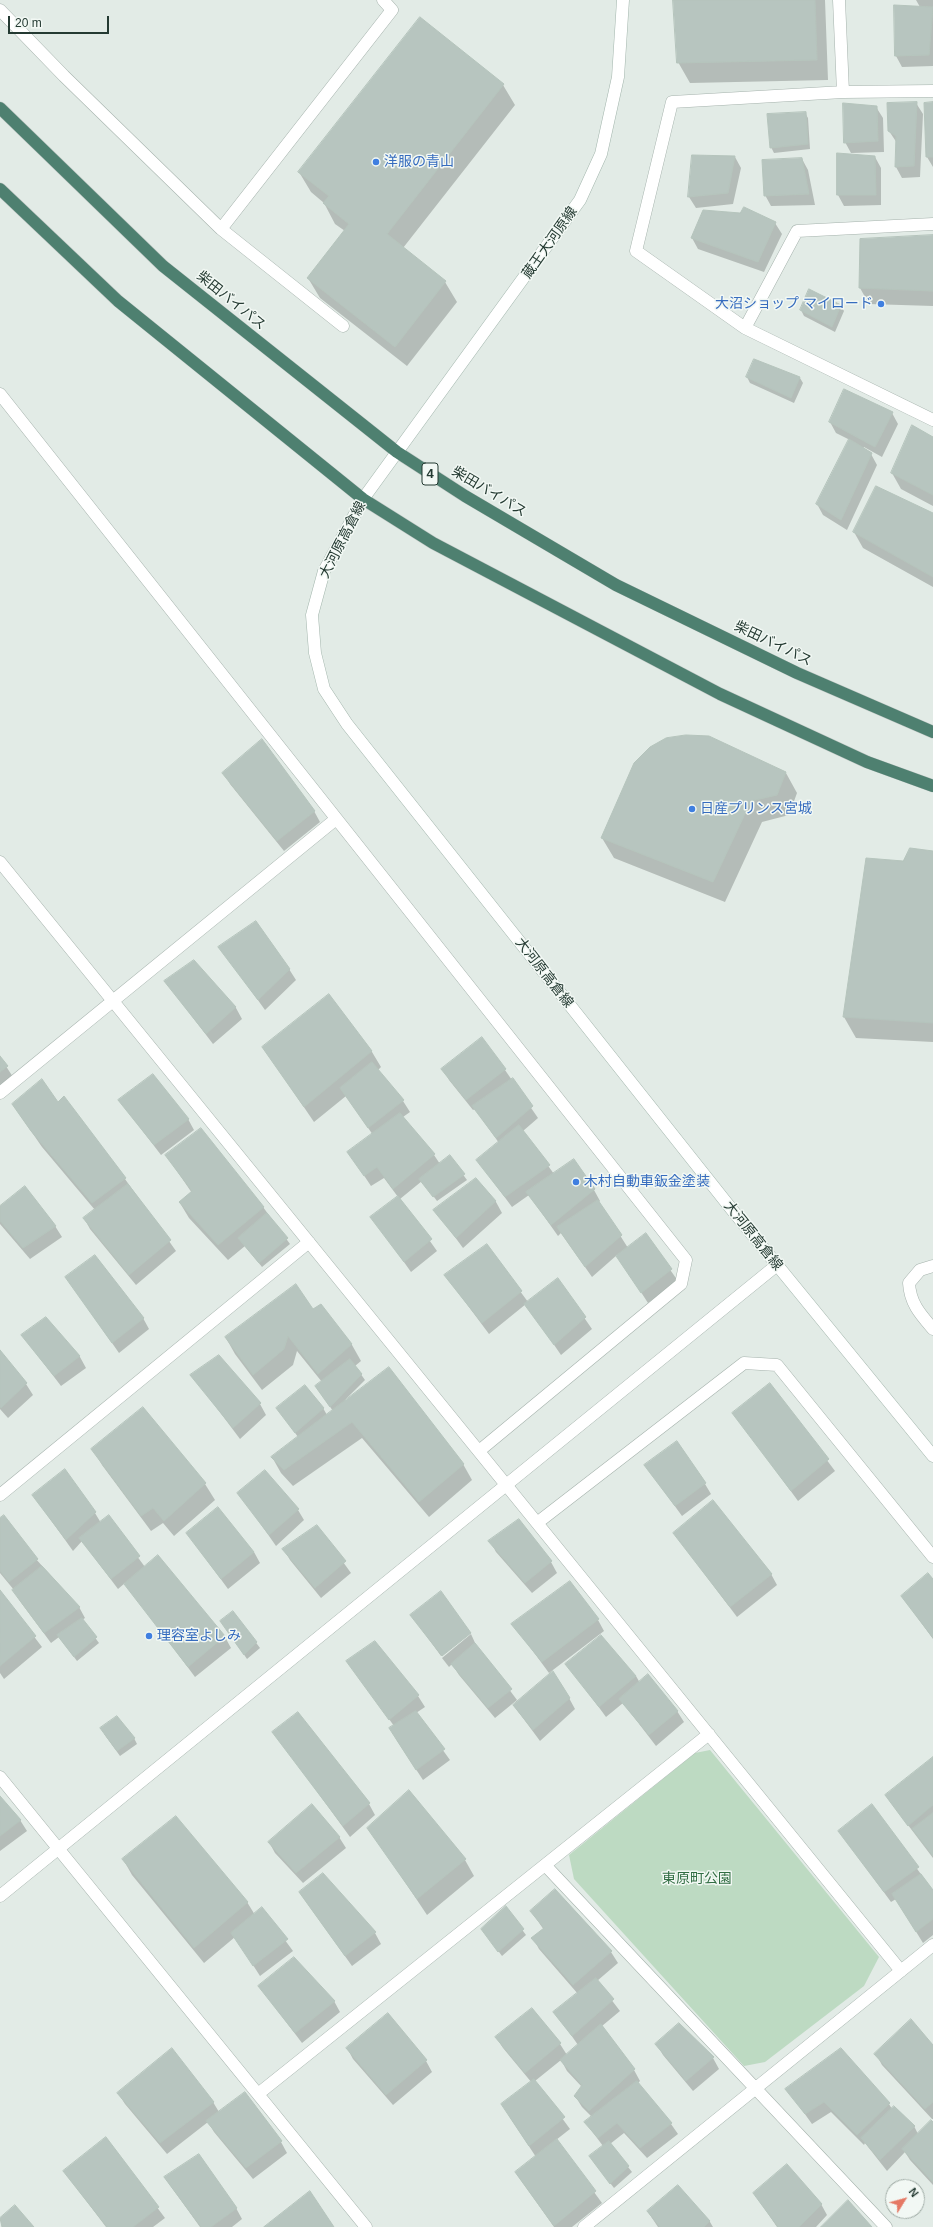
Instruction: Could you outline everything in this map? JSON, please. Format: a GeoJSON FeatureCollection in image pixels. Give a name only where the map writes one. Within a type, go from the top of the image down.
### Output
{"type":"FeatureCollection","features":[{"type":"Feature","properties":{"kind":"highway","name":"柴田バイパス"},"geometry":{"type":"LineString","coordinates":[[0,108],[163,266],[397,452],[464,496],[616,585],[797,673],[933,732]]}},
{"type":"Feature","properties":{"kind":"highway"},"geometry":{"type":"LineString","coordinates":[[0,189],[118,301],[363,499],[442,549],[720,694],[867,762],[933,786]]}},
{"type":"Feature","properties":{"kind":"street"},"geometry":{"type":"LineString","coordinates":[[221,229],[392,10],[383,0]]}},
{"type":"Feature","properties":{"kind":"street","name":"蔵王大河原線"},"geometry":{"type":"LineString","coordinates":[[397,452],[580,200],[601,154],[618,77],[623,0]]}},
{"type":"Feature","properties":{"kind":"street"},"geometry":{"type":"LineString","coordinates":[[838,0],[843,92]]}},
{"type":"Feature","properties":{"kind":"street"},"geometry":{"type":"LineString","coordinates":[[0,10],[64,76],[221,229],[343,326]]}},
{"type":"Feature","properties":{"kind":"street"},"geometry":{"type":"LineString","coordinates":[[933,91],[843,92],[672,102],[636,251],[745,328],[933,420]]}},
{"type":"Feature","properties":{"kind":"street"},"geometry":{"type":"LineString","coordinates":[[745,328],[797,231],[933,224]]}},
{"type":"Feature","properties":{"kind":"street"},"geometry":{"type":"LineString","coordinates":[[0,394],[686,1260],[681,1284],[479,1451]]}},
{"type":"Feature","properties":{"kind":"street","name":"大河原高倉線"},"geometry":{"type":"LineString","coordinates":[[397,452],[363,499],[324,571],[312,615],[315,653],[324,689],[352,730],[777,1265],[933,1456]]}},
{"type":"Feature","properties":{"kind":"street"},"geometry":{"type":"LineString","coordinates":[[0,1092],[336,819]]}},
{"type":"Feature","properties":{"kind":"street"},"geometry":{"type":"LineString","coordinates":[[0,862],[901,1971]]}},
{"type":"Feature","properties":{"kind":"street"},"geometry":{"type":"LineString","coordinates":[[0,1495],[309,1242]]}},
{"type":"Feature","properties":{"kind":"street"},"geometry":{"type":"LineString","coordinates":[[0,1896],[777,1265]]}},
{"type":"Feature","properties":{"kind":"street"},"geometry":{"type":"LineString","coordinates":[[933,1266],[920,1270],[909,1283],[909,1288],[915,1308],[933,1329]]}},
{"type":"Feature","properties":{"kind":"street"},"geometry":{"type":"LineString","coordinates":[[536,1522],[744,1363],[777,1365],[933,1557]]}},
{"type":"Feature","properties":{"kind":"street"},"geometry":{"type":"LineString","coordinates":[[258,2094],[709,1734]]}},
{"type":"Feature","properties":{"kind":"street"},"geometry":{"type":"LineString","coordinates":[[0,1777],[366,2227]]}},
{"type":"Feature","properties":{"kind":"street"},"geometry":{"type":"LineString","coordinates":[[544,1865],[886,2227]]}},
{"type":"Feature","properties":{"kind":"street"},"geometry":{"type":"LineString","coordinates":[[584,2227],[933,1945]]}},
{"type":"Feature","properties":{"kind":"green space","name":"東原町公園"},"geometry":{"type":"Polygon","coordinates":[[[710,1750],[879,1957],[864,1986],[765,2062],[744,2066],[574,1879],[569,1855],[695,1753],[710,1750]]]}},
{"type":"Feature","properties":{"kind":"building"},"geometry":{"type":"Polygon","coordinates":[[[673,0],[815,0],[817,60],[677,63],[673,0]]]}},
{"type":"Feature","properties":{"kind":"building"},"geometry":{"type":"Polygon","coordinates":[[[894,5],[933,7],[929,55],[895,56],[894,5]]]}},
{"type":"Feature","properties":{"kind":"building"},"geometry":{"type":"Polygon","coordinates":[[[420,17],[504,84],[387,234],[446,281],[395,347],[307,278],[349,224],[323,203],[329,196],[298,172],[420,17]]]}},
{"type":"Feature","properties":{"kind":"building"},"geometry":{"type":"Polygon","coordinates":[[[917,102],[914,166],[895,167],[896,136],[888,131],[887,103],[917,102]]]}},
{"type":"Feature","properties":{"kind":"building"},"geometry":{"type":"Polygon","coordinates":[[[933,102],[933,157],[926,157],[924,103],[933,102]]]}},
{"type":"Feature","properties":{"kind":"building"},"geometry":{"type":"Polygon","coordinates":[[[843,103],[877,106],[878,141],[844,143],[843,103]]]}},
{"type":"Feature","properties":{"kind":"building"},"geometry":{"type":"Polygon","coordinates":[[[806,112],[808,144],[770,148],[767,114],[806,112]]]}},
{"type":"Feature","properties":{"kind":"building"},"geometry":{"type":"Polygon","coordinates":[[[837,153],[875,156],[876,195],[837,195],[837,153]]]}},
{"type":"Feature","properties":{"kind":"building"},"geometry":{"type":"Polygon","coordinates":[[[692,155],[735,156],[728,193],[688,197],[692,155]]]}},
{"type":"Feature","properties":{"kind":"building"},"geometry":{"type":"Polygon","coordinates":[[[802,158],[809,194],[764,196],[762,160],[802,158]]]}},
{"type":"Feature","properties":{"kind":"building"},"geometry":{"type":"Polygon","coordinates":[[[744,207],[776,222],[758,262],[691,238],[703,210],[740,213],[744,207]]]}},
{"type":"Feature","properties":{"kind":"building"},"geometry":{"type":"Polygon","coordinates":[[[933,235],[933,291],[859,288],[860,239],[933,235]]]}},
{"type":"Feature","properties":{"kind":"building"},"geometry":{"type":"Polygon","coordinates":[[[809,289],[841,305],[832,327],[800,310],[809,289]]]}},
{"type":"Feature","properties":{"kind":"building"},"geometry":{"type":"Polygon","coordinates":[[[754,359],[800,377],[791,398],[746,377],[754,359]]]}},
{"type":"Feature","properties":{"kind":"building"},"geometry":{"type":"Polygon","coordinates":[[[844,389],[893,412],[875,447],[829,422],[844,389]]]}},
{"type":"Feature","properties":{"kind":"building"},"geometry":{"type":"Polygon","coordinates":[[[912,425],[933,437],[933,495],[891,473],[912,425]]]}},
{"type":"Feature","properties":{"kind":"building"},"geometry":{"type":"Polygon","coordinates":[[[849,439],[872,453],[841,520],[816,504],[849,439]]]}},
{"type":"Feature","properties":{"kind":"building"},"geometry":{"type":"Polygon","coordinates":[[[876,486],[933,513],[933,577],[853,532],[876,486]]]}},
{"type":"Feature","properties":{"kind":"building"},"geometry":{"type":"Polygon","coordinates":[[[686,735],[709,736],[786,772],[777,795],[751,801],[713,882],[601,838],[634,763],[650,747],[666,738],[686,735]]]}},
{"type":"Feature","properties":{"kind":"building"},"geometry":{"type":"Polygon","coordinates":[[[262,739],[315,811],[277,841],[222,773],[262,739]]]}},
{"type":"Feature","properties":{"kind":"building"},"geometry":{"type":"Polygon","coordinates":[[[910,848],[933,851],[933,1023],[843,1017],[866,858],[903,861],[910,848]]]}},
{"type":"Feature","properties":{"kind":"building"},"geometry":{"type":"Polygon","coordinates":[[[256,921],[290,969],[258,1000],[218,947],[256,921]]]}},
{"type":"Feature","properties":{"kind":"building"},"geometry":{"type":"Polygon","coordinates":[[[194,960],[236,1007],[206,1034],[164,981],[194,960]]]}},
{"type":"Feature","properties":{"kind":"building"},"geometry":{"type":"Polygon","coordinates":[[[329,994],[372,1051],[304,1107],[262,1047],[329,994]]]}},
{"type":"Feature","properties":{"kind":"building"},"geometry":{"type":"Polygon","coordinates":[[[482,1037],[506,1069],[466,1100],[441,1069],[482,1037]]]}},
{"type":"Feature","properties":{"kind":"building"},"geometry":{"type":"Polygon","coordinates":[[[0,1056],[8,1066],[0,1072],[0,1056]]]}},
{"type":"Feature","properties":{"kind":"building"},"geometry":{"type":"Polygon","coordinates":[[[372,1062],[404,1100],[368,1128],[340,1088],[372,1062]]]}},
{"type":"Feature","properties":{"kind":"building"},"geometry":{"type":"Polygon","coordinates":[[[153,1074],[189,1119],[154,1145],[118,1100],[153,1074]]]}},
{"type":"Feature","properties":{"kind":"building"},"geometry":{"type":"Polygon","coordinates":[[[513,1078],[533,1106],[496,1138],[472,1106],[513,1078]]]}},
{"type":"Feature","properties":{"kind":"building"},"geometry":{"type":"Polygon","coordinates":[[[42,1079],[58,1102],[64,1096],[126,1178],[92,1203],[31,1131],[12,1104],[42,1079]]]}},
{"type":"Feature","properties":{"kind":"building"},"geometry":{"type":"Polygon","coordinates":[[[400,1113],[435,1154],[393,1189],[377,1167],[364,1176],[347,1152],[400,1113]]]}},
{"type":"Feature","properties":{"kind":"building"},"geometry":{"type":"Polygon","coordinates":[[[519,1125],[550,1165],[505,1197],[476,1160],[519,1125]]]}},
{"type":"Feature","properties":{"kind":"building"},"geometry":{"type":"Polygon","coordinates":[[[201,1128],[264,1207],[218,1245],[179,1202],[192,1191],[165,1155],[201,1128]]]}},
{"type":"Feature","properties":{"kind":"building"},"geometry":{"type":"Polygon","coordinates":[[[450,1155],[465,1174],[433,1197],[419,1179],[450,1155]]]}},
{"type":"Feature","properties":{"kind":"building"},"geometry":{"type":"Polygon","coordinates":[[[574,1159],[595,1189],[551,1225],[526,1192],[574,1159]]]}},
{"type":"Feature","properties":{"kind":"building"},"geometry":{"type":"Polygon","coordinates":[[[476,1178],[496,1201],[456,1238],[433,1210],[476,1178]]]}},
{"type":"Feature","properties":{"kind":"building"},"geometry":{"type":"Polygon","coordinates":[[[128,1184],[171,1240],[129,1275],[83,1218],[128,1184]]]}},
{"type":"Feature","properties":{"kind":"building"},"geometry":{"type":"Polygon","coordinates":[[[25,1186],[56,1226],[23,1248],[0,1221],[0,1206],[25,1186]]]}},
{"type":"Feature","properties":{"kind":"building"},"geometry":{"type":"Polygon","coordinates":[[[398,1196],[432,1239],[404,1262],[370,1217],[398,1196]]]}},
{"type":"Feature","properties":{"kind":"building"},"geometry":{"type":"Polygon","coordinates":[[[598,1200],[622,1235],[585,1267],[557,1227],[598,1200]]]}},
{"type":"Feature","properties":{"kind":"building"},"geometry":{"type":"Polygon","coordinates":[[[267,1213],[288,1238],[259,1263],[238,1238],[267,1213]]]}},
{"type":"Feature","properties":{"kind":"building"},"geometry":{"type":"Polygon","coordinates":[[[646,1233],[672,1269],[641,1293],[616,1256],[646,1233]]]}},
{"type":"Feature","properties":{"kind":"building"},"geometry":{"type":"Polygon","coordinates":[[[487,1244],[522,1291],[482,1323],[444,1275],[487,1244]]]}},
{"type":"Feature","properties":{"kind":"building"},"geometry":{"type":"Polygon","coordinates":[[[95,1255],[144,1318],[112,1343],[65,1277],[95,1255]]]}},
{"type":"Feature","properties":{"kind":"building"},"geometry":{"type":"Polygon","coordinates":[[[558,1278],[586,1317],[554,1345],[524,1304],[558,1278]]]}},
{"type":"Feature","properties":{"kind":"building"},"geometry":{"type":"Polygon","coordinates":[[[296,1284],[313,1309],[321,1304],[352,1344],[318,1374],[288,1336],[284,1349],[253,1375],[225,1337],[296,1284]]]}},
{"type":"Feature","properties":{"kind":"building"},"geometry":{"type":"Polygon","coordinates":[[[46,1317],[80,1356],[54,1376],[21,1335],[46,1317]]]}},
{"type":"Feature","properties":{"kind":"building"},"geometry":{"type":"Polygon","coordinates":[[[0,1350],[27,1383],[1,1408],[0,1407],[0,1350]]]}},
{"type":"Feature","properties":{"kind":"building"},"geometry":{"type":"Polygon","coordinates":[[[219,1355],[261,1403],[233,1428],[190,1375],[219,1355]]]}},
{"type":"Feature","properties":{"kind":"building"},"geometry":{"type":"Polygon","coordinates":[[[350,1359],[362,1374],[330,1407],[315,1386],[350,1359]]]}},
{"type":"Feature","properties":{"kind":"building"},"geometry":{"type":"Polygon","coordinates":[[[389,1367],[464,1464],[419,1502],[352,1422],[284,1470],[271,1457],[389,1367]]]}},
{"type":"Feature","properties":{"kind":"building"},"geometry":{"type":"Polygon","coordinates":[[[770,1383],[829,1459],[791,1491],[732,1413],[770,1383]]]}},
{"type":"Feature","properties":{"kind":"building"},"geometry":{"type":"Polygon","coordinates":[[[305,1385],[324,1408],[295,1433],[276,1408],[305,1385]]]}},
{"type":"Feature","properties":{"kind":"building"},"geometry":{"type":"Polygon","coordinates":[[[143,1407],[206,1483],[164,1521],[153,1508],[141,1516],[91,1449],[143,1407]]]}},
{"type":"Feature","properties":{"kind":"building"},"geometry":{"type":"Polygon","coordinates":[[[677,1441],[706,1483],[675,1506],[644,1465],[677,1441]]]}},
{"type":"Feature","properties":{"kind":"building"},"geometry":{"type":"Polygon","coordinates":[[[65,1469],[96,1512],[66,1540],[32,1495],[65,1469]]]}},
{"type":"Feature","properties":{"kind":"building"},"geometry":{"type":"Polygon","coordinates":[[[265,1470],[299,1509],[269,1535],[237,1493],[265,1470]]]}},
{"type":"Feature","properties":{"kind":"building"},"geometry":{"type":"Polygon","coordinates":[[[713,1500],[772,1574],[730,1607],[673,1533],[713,1500]]]}},
{"type":"Feature","properties":{"kind":"building"},"geometry":{"type":"Polygon","coordinates":[[[218,1507],[254,1552],[221,1579],[186,1533],[218,1507]]]}},
{"type":"Feature","properties":{"kind":"building"},"geometry":{"type":"Polygon","coordinates":[[[4,1515],[38,1559],[9,1582],[0,1571],[0,1518],[4,1515]]]}},
{"type":"Feature","properties":{"kind":"building"},"geometry":{"type":"Polygon","coordinates":[[[109,1515],[140,1556],[111,1579],[79,1538],[109,1515]]]}},
{"type":"Feature","properties":{"kind":"building"},"geometry":{"type":"Polygon","coordinates":[[[519,1519],[552,1561],[525,1583],[488,1541],[519,1519]]]}},
{"type":"Feature","properties":{"kind":"building"},"geometry":{"type":"Polygon","coordinates":[[[317,1525],[346,1561],[315,1588],[282,1549],[317,1525]]]}},
{"type":"Feature","properties":{"kind":"building"},"geometry":{"type":"Polygon","coordinates":[[[158,1555],[225,1636],[188,1667],[124,1584],[158,1555]]]}},
{"type":"Feature","properties":{"kind":"building"},"geometry":{"type":"Polygon","coordinates":[[[42,1566],[80,1607],[44,1633],[12,1590],[42,1566]]]}},
{"type":"Feature","properties":{"kind":"building"},"geometry":{"type":"Polygon","coordinates":[[[928,1573],[933,1579],[933,1638],[901,1596],[928,1573]]]}},
{"type":"Feature","properties":{"kind":"building"},"geometry":{"type":"Polygon","coordinates":[[[570,1581],[599,1619],[542,1662],[511,1624],[570,1581]]]}},
{"type":"Feature","properties":{"kind":"building"},"geometry":{"type":"Polygon","coordinates":[[[0,1590],[36,1636],[0,1666],[0,1590]]]}},
{"type":"Feature","properties":{"kind":"building"},"geometry":{"type":"Polygon","coordinates":[[[441,1591],[471,1633],[442,1656],[410,1615],[441,1591]]]}},
{"type":"Feature","properties":{"kind":"building"},"geometry":{"type":"Polygon","coordinates":[[[233,1611],[257,1642],[244,1655],[220,1621],[233,1611]]]}},
{"type":"Feature","properties":{"kind":"building"},"geometry":{"type":"Polygon","coordinates":[[[82,1618],[97,1637],[74,1657],[57,1635],[82,1618]]]}},
{"type":"Feature","properties":{"kind":"building"},"geometry":{"type":"Polygon","coordinates":[[[601,1635],[636,1676],[599,1707],[565,1664],[601,1635]]]}},
{"type":"Feature","properties":{"kind":"building"},"geometry":{"type":"Polygon","coordinates":[[[375,1641],[419,1695],[389,1720],[346,1661],[375,1641]]]}},
{"type":"Feature","properties":{"kind":"building"},"geometry":{"type":"Polygon","coordinates":[[[475,1643],[512,1689],[488,1708],[451,1664],[475,1643]]]}},
{"type":"Feature","properties":{"kind":"building"},"geometry":{"type":"Polygon","coordinates":[[[553,1671],[570,1698],[533,1730],[513,1705],[553,1671]]]}},
{"type":"Feature","properties":{"kind":"building"},"geometry":{"type":"Polygon","coordinates":[[[648,1674],[678,1711],[649,1735],[619,1699],[648,1674]]]}},
{"type":"Feature","properties":{"kind":"building"},"geometry":{"type":"Polygon","coordinates":[[[416,1711],[445,1749],[416,1770],[389,1728],[416,1711]]]}},
{"type":"Feature","properties":{"kind":"building"},"geometry":{"type":"Polygon","coordinates":[[[298,1712],[370,1803],[343,1826],[272,1732],[298,1712]]]}},
{"type":"Feature","properties":{"kind":"building"},"geometry":{"type":"Polygon","coordinates":[[[117,1716],[135,1738],[117,1751],[100,1728],[117,1716]]]}},
{"type":"Feature","properties":{"kind":"building"},"geometry":{"type":"Polygon","coordinates":[[[933,1757],[933,1805],[908,1826],[885,1795],[933,1757]]]}},
{"type":"Feature","properties":{"kind":"building"},"geometry":{"type":"Polygon","coordinates":[[[409,1790],[466,1859],[417,1899],[367,1828],[409,1790]]]}},
{"type":"Feature","properties":{"kind":"building"},"geometry":{"type":"Polygon","coordinates":[[[0,1796],[21,1820],[0,1836],[0,1796]]]}},
{"type":"Feature","properties":{"kind":"building"},"geometry":{"type":"Polygon","coordinates":[[[312,1804],[340,1837],[296,1873],[268,1842],[312,1804]]]}},
{"type":"Feature","properties":{"kind":"building"},"geometry":{"type":"Polygon","coordinates":[[[872,1804],[919,1867],[884,1892],[838,1831],[872,1804]]]}},
{"type":"Feature","properties":{"kind":"building"},"geometry":{"type":"Polygon","coordinates":[[[933,1813],[933,1856],[912,1829],[933,1813]]]}},
{"type":"Feature","properties":{"kind":"building"},"geometry":{"type":"Polygon","coordinates":[[[176,1816],[248,1902],[194,1948],[122,1859],[176,1816]]]}},
{"type":"Feature","properties":{"kind":"building"},"geometry":{"type":"Polygon","coordinates":[[[323,1873],[376,1932],[345,1956],[299,1892],[323,1873]]]}},
{"type":"Feature","properties":{"kind":"building"},"geometry":{"type":"Polygon","coordinates":[[[921,1874],[933,1890],[933,1919],[916,1932],[892,1894],[921,1874]]]}},
{"type":"Feature","properties":{"kind":"building"},"geometry":{"type":"Polygon","coordinates":[[[555,1889],[612,1951],[573,1985],[531,1938],[544,1928],[530,1911],[555,1889]]]}},
{"type":"Feature","properties":{"kind":"building"},"geometry":{"type":"Polygon","coordinates":[[[506,1906],[524,1929],[498,1952],[481,1929],[506,1906]]]}},
{"type":"Feature","properties":{"kind":"building"},"geometry":{"type":"Polygon","coordinates":[[[262,1907],[288,1939],[253,1966],[231,1933],[262,1907]]]}},
{"type":"Feature","properties":{"kind":"building"},"geometry":{"type":"Polygon","coordinates":[[[294,1957],[335,2001],[295,2033],[258,1986],[294,1957]]]}},
{"type":"Feature","properties":{"kind":"building"},"geometry":{"type":"Polygon","coordinates":[[[596,1978],[614,1999],[572,2036],[553,2012],[596,1978]]]}},
{"type":"Feature","properties":{"kind":"building"},"geometry":{"type":"Polygon","coordinates":[[[532,2008],[561,2043],[525,2073],[495,2037],[532,2008]]]}},
{"type":"Feature","properties":{"kind":"building"},"geometry":{"type":"Polygon","coordinates":[[[388,2013],[427,2060],[386,2095],[346,2048],[388,2013]]]}},
{"type":"Feature","properties":{"kind":"building"},"geometry":{"type":"Polygon","coordinates":[[[911,2019],[933,2045],[933,2102],[925,2109],[874,2054],[911,2019]]]}},
{"type":"Feature","properties":{"kind":"building"},"geometry":{"type":"Polygon","coordinates":[[[679,2023],[714,2057],[686,2081],[655,2044],[679,2023]]]}},
{"type":"Feature","properties":{"kind":"building"},"geometry":{"type":"Polygon","coordinates":[[[601,2024],[635,2069],[589,2111],[574,2096],[582,2085],[560,2060],[601,2024]]]}},
{"type":"Feature","properties":{"kind":"building"},"geometry":{"type":"Polygon","coordinates":[[[172,2048],[214,2102],[160,2143],[117,2093],[172,2048]]]}},
{"type":"Feature","properties":{"kind":"building"},"geometry":{"type":"Polygon","coordinates":[[[841,2048],[890,2103],[857,2135],[824,2102],[805,2114],[785,2089],[841,2048]]]}},
{"type":"Feature","properties":{"kind":"building"},"geometry":{"type":"Polygon","coordinates":[[[534,2079],[565,2117],[529,2146],[501,2104],[534,2079]]]}},
{"type":"Feature","properties":{"kind":"building"},"geometry":{"type":"Polygon","coordinates":[[[637,2081],[672,2123],[640,2148],[617,2123],[598,2138],[584,2122],[637,2081]]]}},
{"type":"Feature","properties":{"kind":"building"},"geometry":{"type":"Polygon","coordinates":[[[245,2092],[282,2141],[246,2168],[206,2121],[245,2092]]]}},
{"type":"Feature","properties":{"kind":"building"},"geometry":{"type":"Polygon","coordinates":[[[894,2106],[915,2126],[880,2160],[861,2138],[894,2106]]]}},
{"type":"Feature","properties":{"kind":"building"},"geometry":{"type":"Polygon","coordinates":[[[931,2120],[933,2122],[933,2182],[902,2149],[931,2120]]]}},
{"type":"Feature","properties":{"kind":"building"},"geometry":{"type":"Polygon","coordinates":[[[106,2137],[159,2207],[133,2227],[107,2227],[63,2171],[106,2137]]]}},
{"type":"Feature","properties":{"kind":"building"},"geometry":{"type":"Polygon","coordinates":[[[557,2139],[596,2191],[554,2226],[515,2172],[557,2139]]]}},
{"type":"Feature","properties":{"kind":"building"},"geometry":{"type":"Polygon","coordinates":[[[609,2141],[629,2166],[610,2184],[589,2156],[609,2141]]]}},
{"type":"Feature","properties":{"kind":"building"},"geometry":{"type":"Polygon","coordinates":[[[199,2154],[237,2208],[211,2227],[201,2227],[164,2177],[199,2154]]]}},
{"type":"Feature","properties":{"kind":"building"},"geometry":{"type":"Polygon","coordinates":[[[787,2164],[822,2204],[799,2227],[778,2227],[753,2193],[787,2164]]]}},
{"type":"Feature","properties":{"kind":"building"},"geometry":{"type":"Polygon","coordinates":[[[678,2185],[710,2221],[704,2227],[660,2227],[647,2211],[678,2185]]]}},
{"type":"Feature","properties":{"kind":"building"},"geometry":{"type":"Polygon","coordinates":[[[310,2191],[334,2227],[264,2227],[310,2191]]]}},
{"type":"Feature","properties":{"kind":"building"},"geometry":{"type":"Polygon","coordinates":[[[848,2200],[872,2227],[821,2227],[848,2200]]]}},
{"type":"Feature","properties":{"kind":"building"},"geometry":{"type":"Polygon","coordinates":[[[15,2205],[34,2227],[2,2227],[0,2218],[15,2205]]]}},
{"type":"Feature","properties":{"kind":"place","name":"洋服の青山"},"geometry":{"type":"Point","coordinates":[376,162]}},
{"type":"Feature","properties":{"kind":"place","name":"大沼ショップ マイロード"},"geometry":{"type":"Point","coordinates":[881,304]}},
{"type":"Feature","properties":{"kind":"place","name":"日産プリンス宮城"},"geometry":{"type":"Point","coordinates":[692,809]}},
{"type":"Feature","properties":{"kind":"place","name":"木村自動車鈑金塗装"},"geometry":{"type":"Point","coordinates":[576,1182]}},
{"type":"Feature","properties":{"kind":"place","name":"理容室よしみ"},"geometry":{"type":"Point","coordinates":[149,1636]}}]}
